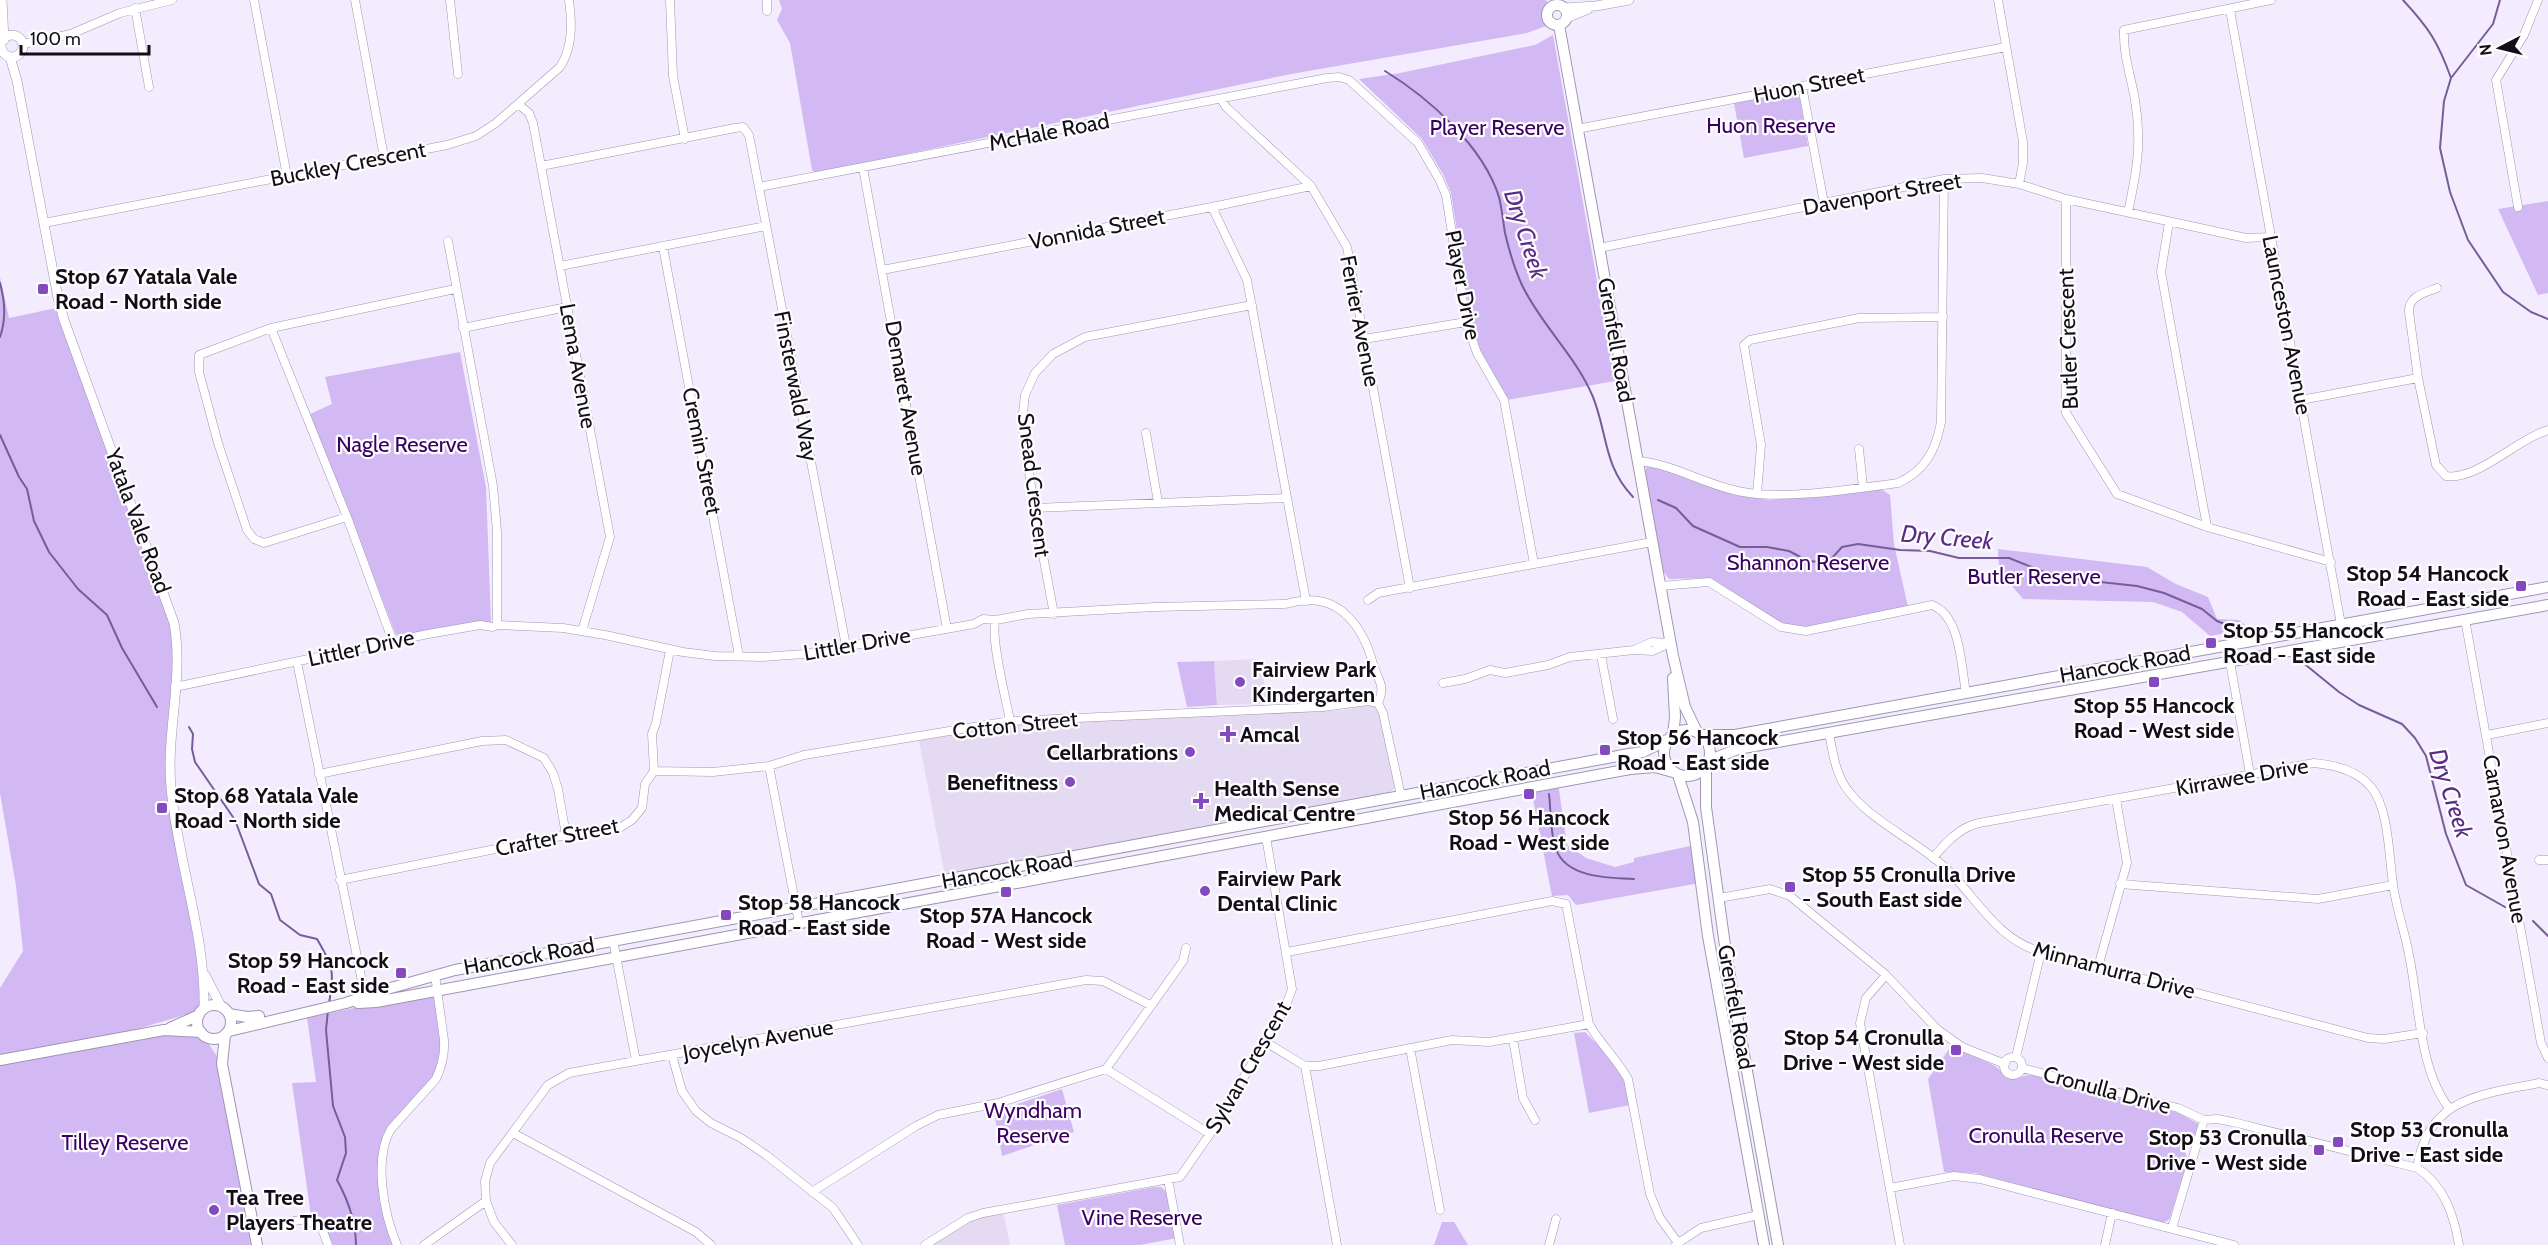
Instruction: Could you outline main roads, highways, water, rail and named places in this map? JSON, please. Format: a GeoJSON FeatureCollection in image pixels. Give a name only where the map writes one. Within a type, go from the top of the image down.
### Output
{"type":"FeatureCollection","features":[{"type":"Feature","properties":{"kind":"main road","name":"Grenfell Road"},"geometry":{"type":"LineString","coordinates":[[1560,11],[1577,129],[1670,643],[1685,707],[1699,733]]}},
{"type":"Feature","properties":{"kind":"main road","name":"Hancock Road"},"geometry":{"type":"LineString","coordinates":[[1699,733],[1735,735],[2548,587]]}},
{"type":"Feature","properties":{"kind":"main road"},"geometry":{"type":"LineString","coordinates":[[2463,604],[2465,619]]}},
{"type":"Feature","properties":{"kind":"main road","name":"Hancock Road"},"geometry":{"type":"LineString","coordinates":[[1708,764],[1737,749],[2548,605]]}},
{"type":"Feature","properties":{"kind":"main road","name":"Grenfell Road"},"geometry":{"type":"LineString","coordinates":[[1671,737],[1675,717],[1673,656]]}},
{"type":"Feature","properties":{"kind":"main road"},"geometry":{"type":"LineString","coordinates":[[1684,730],[1699,733],[1710,746],[1708,764],[1693,776],[1675,773],[1667,765],[1664,756],[1665,747],[1671,737],[1684,730]]}},
{"type":"Feature","properties":{"kind":"main road","name":"Hancock Road"},"geometry":{"type":"LineString","coordinates":[[366,999],[435,975],[613,940],[1643,752],[1671,737]]}},
{"type":"Feature","properties":{"kind":"main road","name":"Grenfell Road"},"geometry":{"type":"LineString","coordinates":[[1708,764],[1706,807],[1726,953],[1778,1245]]}},
{"type":"Feature","properties":{"kind":"main road","name":"Hancock Road"},"geometry":{"type":"LineString","coordinates":[[227,1033],[366,999],[438,990],[1630,769],[1654,767],[1675,773]]}},
{"type":"Feature","properties":{"kind":"main road","name":"Grenfell Road"},"geometry":{"type":"LineString","coordinates":[[1675,773],[1694,822],[1715,979],[1764,1245]]}},
{"type":"Feature","properties":{"kind":"main road"},"geometry":{"type":"LineString","coordinates":[[1382,815],[1394,807],[1401,796],[1413,803],[1435,806]]}},
{"type":"Feature","properties":{"kind":"main road"},"geometry":{"type":"LineString","coordinates":[[1236,827],[1252,828],[1266,837],[1282,819]]}},
{"type":"Feature","properties":{"kind":"main road"},"geometry":{"type":"LineString","coordinates":[[1704,901],[1719,898]]}},
{"type":"Feature","properties":{"kind":"main road"},"geometry":{"type":"LineString","coordinates":[[0,1060],[164,1030],[214,1005],[225,1010],[231,1022],[222,1065],[257,1245]]}},
{"type":"Feature","properties":{"kind":"main road","name":"Hancock Road"},"geometry":{"type":"LineString","coordinates":[[225,1010],[246,1017],[277,1014],[289,1016]]}},
{"type":"Feature","properties":{"kind":"main road"},"geometry":{"type":"LineString","coordinates":[[201,1012],[197,1023],[222,1065]]}},
{"type":"Feature","properties":{"kind":"main road"},"geometry":{"type":"LineString","coordinates":[[164,1030],[203,1035],[215,1039],[227,1033]]}},
{"type":"Feature","properties":{"kind":"main road"},"geometry":{"type":"LineString","coordinates":[[1758,1215],[1772,1213]]}},
{"type":"Feature","properties":{"kind":"waterway"},"geometry":{"type":"LineString","coordinates":[[2403,0],[2432,36],[2451,78]]}},
{"type":"Feature","properties":{"kind":"waterway"},"geometry":{"type":"LineString","coordinates":[[2500,0],[2493,24],[2451,78],[2444,101],[2440,148],[2450,192],[2468,240],[2503,292],[2531,312],[2548,319]]}},
{"type":"Feature","properties":{"kind":"waterway","name":"Dry Creek"},"geometry":{"type":"LineString","coordinates":[[1385,71],[1436,109],[1468,142],[1481,160],[1499,197],[1507,240],[1522,285],[1586,382],[1598,411],[1611,461],[1623,485],[1633,497]]}},
{"type":"Feature","properties":{"kind":"waterway"},"geometry":{"type":"LineString","coordinates":[[0,283],[4,310],[0,337]]}},
{"type":"Feature","properties":{"kind":"waterway"},"geometry":{"type":"LineString","coordinates":[[0,435],[27,489],[34,521],[49,552],[78,589],[107,615],[122,648],[157,707]]}},
{"type":"Feature","properties":{"kind":"waterway","name":"Dry Creek"},"geometry":{"type":"LineString","coordinates":[[1658,500],[1676,508],[1693,526],[1740,547],[1767,547],[1789,551],[1808,561],[1820,562],[1832,558],[1842,547],[1858,544],[1900,550],[1930,551],[1959,558],[2009,558],[2044,572],[2082,580],[2137,586],[2164,593],[2202,609],[2217,621],[2242,631]]}},
{"type":"Feature","properties":{"kind":"waterway","name":"Dry Creek"},"geometry":{"type":"LineString","coordinates":[[2296,657],[2339,692],[2359,705],[2402,724],[2415,738],[2426,756],[2446,834],[2466,885],[2505,907]]}},
{"type":"Feature","properties":{"kind":"waterway"},"geometry":{"type":"LineString","coordinates":[[189,727],[193,734],[192,749],[195,762],[235,820],[259,884],[271,894],[280,920],[300,935],[317,939],[327,957],[332,976],[329,1004]]}},
{"type":"Feature","properties":{"kind":"waterway"},"geometry":{"type":"LineString","coordinates":[[1549,794],[1553,836],[1561,859],[1578,871],[1601,877],[1634,879]]}},
{"type":"Feature","properties":{"kind":"waterway","name":"Dry Creek"},"geometry":{"type":"LineString","coordinates":[[2533,921],[2548,936]]}},
{"type":"Feature","properties":{"kind":"waterway"},"geometry":{"type":"LineString","coordinates":[[328,1010],[326,1030],[333,1106],[345,1137],[346,1153],[337,1180],[351,1211],[356,1245]]}},
{"type":"Feature","properties":{"kind":"place","name":"Stop 67 Yatala Vale Road - North side"},"geometry":{"type":"Point","coordinates":[43,289]}},
{"type":"Feature","properties":{"kind":"place","name":"Stop 54 Hancock Road - East side"},"geometry":{"type":"Point","coordinates":[2521,586]}},
{"type":"Feature","properties":{"kind":"place","name":"Stop 55 Hancock Road - East side"},"geometry":{"type":"Point","coordinates":[2211,643]}},
{"type":"Feature","properties":{"kind":"place","name":"Fairview Park Kindergarten"},"geometry":{"type":"Point","coordinates":[1240,682]}},
{"type":"Feature","properties":{"kind":"place","name":"Stop 55 Hancock Road - West side"},"geometry":{"type":"Point","coordinates":[2154,682]}},
{"type":"Feature","properties":{"kind":"place","name":"Amcal"},"geometry":{"type":"Point","coordinates":[1228,734]}},
{"type":"Feature","properties":{"kind":"place","name":"Stop 56 Hancock Road - East side"},"geometry":{"type":"Point","coordinates":[1605,750]}},
{"type":"Feature","properties":{"kind":"place","name":"Cellarbrations"},"geometry":{"type":"Point","coordinates":[1190,752]}},
{"type":"Feature","properties":{"kind":"place","name":"Benefitness"},"geometry":{"type":"Point","coordinates":[1070,782]}},
{"type":"Feature","properties":{"kind":"place","name":"Stop 56 Hancock Road - West side"},"geometry":{"type":"Point","coordinates":[1529,794]}},
{"type":"Feature","properties":{"kind":"place","name":"Health Sense Medical Centre"},"geometry":{"type":"Point","coordinates":[1201,801]}},
{"type":"Feature","properties":{"kind":"place","name":"Stop 68 Yatala Vale Road - North side"},"geometry":{"type":"Point","coordinates":[162,808]}},
{"type":"Feature","properties":{"kind":"place","name":"Stop 55 Cronulla Drive - South East side"},"geometry":{"type":"Point","coordinates":[1790,887]}},
{"type":"Feature","properties":{"kind":"place","name":"Fairview Park Dental Clinic"},"geometry":{"type":"Point","coordinates":[1205,891]}},
{"type":"Feature","properties":{"kind":"place","name":"Stop 57A Hancock Road - West side"},"geometry":{"type":"Point","coordinates":[1006,892]}},
{"type":"Feature","properties":{"kind":"place","name":"Stop 58 Hancock Road - East side"},"geometry":{"type":"Point","coordinates":[726,915]}},
{"type":"Feature","properties":{"kind":"place","name":"Stop 59 Hancock Road - East side"},"geometry":{"type":"Point","coordinates":[401,973]}},
{"type":"Feature","properties":{"kind":"place","name":"Stop 54 Cronulla Drive - West side"},"geometry":{"type":"Point","coordinates":[1956,1050]}},
{"type":"Feature","properties":{"kind":"place","name":"Stop 53 Cronulla Drive - East side"},"geometry":{"type":"Point","coordinates":[2338,1142]}},
{"type":"Feature","properties":{"kind":"place","name":"Stop 53 Cronulla Drive - West side"},"geometry":{"type":"Point","coordinates":[2319,1150]}},
{"type":"Feature","properties":{"kind":"place","name":"Tea Tree Players Theatre"},"geometry":{"type":"Point","coordinates":[214,1210]}},
{"type":"Feature","properties":{"kind":"park label","name":"Huon Reserve"},"geometry":{"type":"Point","coordinates":[1771,125]}},
{"type":"Feature","properties":{"kind":"park label","name":"Player Reserve"},"geometry":{"type":"Point","coordinates":[1497,127]}},
{"type":"Feature","properties":{"kind":"park label","name":"Nagle Reserve"},"geometry":{"type":"Point","coordinates":[402,444]}},
{"type":"Feature","properties":{"kind":"park label","name":"Shannon Reserve"},"geometry":{"type":"Point","coordinates":[1808,562]}},
{"type":"Feature","properties":{"kind":"park label","name":"Butler Reserve"},"geometry":{"type":"Point","coordinates":[2034,576]}},
{"type":"Feature","properties":{"kind":"park label","name":"Wyndham Reserve"},"geometry":{"type":"Point","coordinates":[1033,1122]}},
{"type":"Feature","properties":{"kind":"park label","name":"Cronulla Reserve"},"geometry":{"type":"Point","coordinates":[2046,1135]}},
{"type":"Feature","properties":{"kind":"park label","name":"Tilley Reserve"},"geometry":{"type":"Point","coordinates":[125,1142]}},
{"type":"Feature","properties":{"kind":"park label","name":"Vine Reserve"},"geometry":{"type":"Point","coordinates":[1142,1217]}}]}
